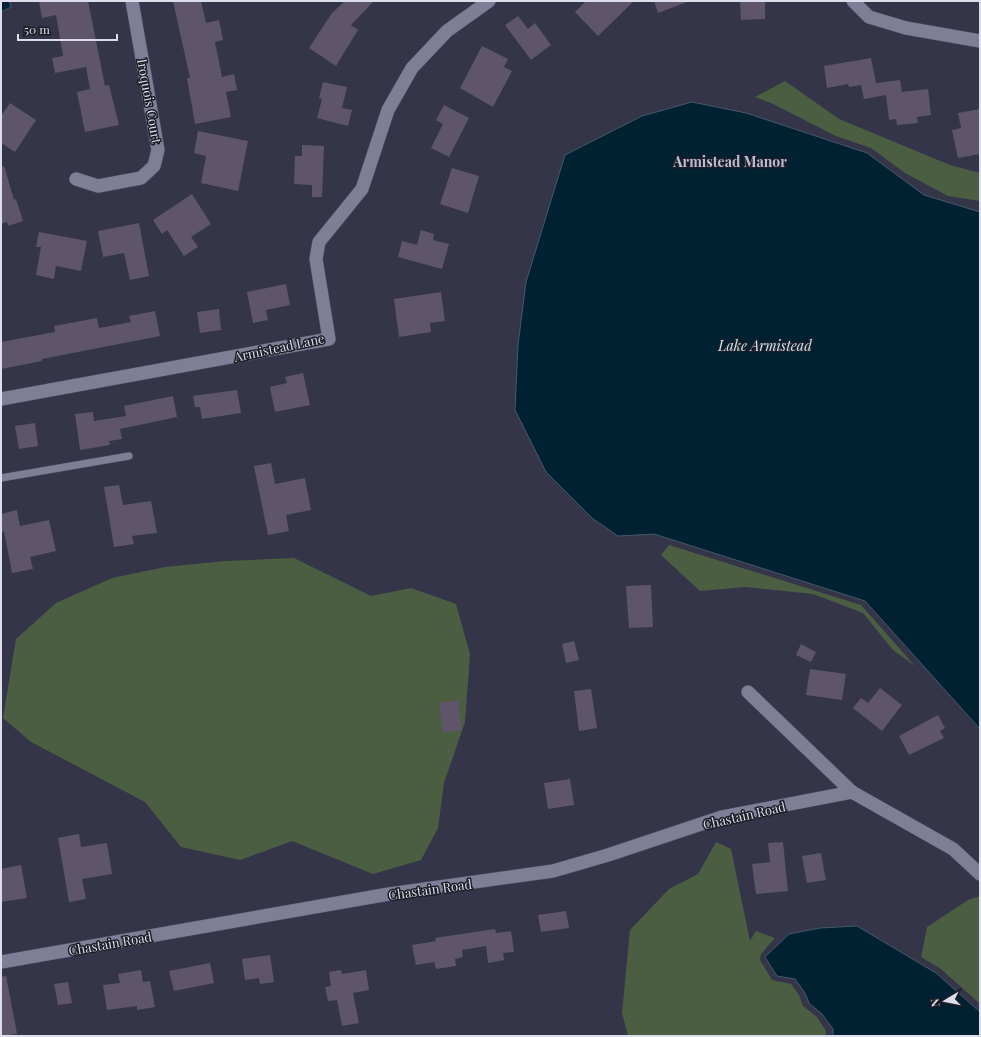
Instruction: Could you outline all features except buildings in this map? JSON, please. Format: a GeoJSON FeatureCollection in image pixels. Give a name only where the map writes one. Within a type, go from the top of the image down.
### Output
{"type":"FeatureCollection","features":[{"type":"Feature","properties":{"kind":"street","name":"Iroquois Court"},"geometry":{"type":"LineString","coordinates":[[76,179],[98,186],[141,178],[154,166],[158,150],[132,1]]}},
{"type":"Feature","properties":{"kind":"street","name":"Armistead Lane"},"geometry":{"type":"LineString","coordinates":[[1,399],[330,339],[316,259],[319,242],[362,189],[388,110],[412,68],[448,31],[489,1]]}},
{"type":"Feature","properties":{"kind":"street"},"geometry":{"type":"LineString","coordinates":[[853,1],[869,17],[906,28],[980,41]]}},
{"type":"Feature","properties":{"kind":"street"},"geometry":{"type":"LineString","coordinates":[[748,692],[852,792],[953,849],[980,874]]}},
{"type":"Feature","properties":{"kind":"street","name":"Chastain Road"},"geometry":{"type":"LineString","coordinates":[[1,962],[389,894],[554,871],[608,855],[722,817],[852,792]]}},
{"type":"Feature","properties":{"kind":"lane"},"geometry":{"type":"LineString","coordinates":[[1,478],[129,456]]}},
{"type":"Feature","properties":{"kind":"green space"},"geometry":{"type":"Polygon","coordinates":[[[785,81],[839,119],[950,165],[980,173],[980,201],[948,196],[905,173],[871,148],[836,136],[771,103],[755,97],[785,81]]]}},
{"type":"Feature","properties":{"kind":"green space"},"geometry":{"type":"Polygon","coordinates":[[[669,545],[861,605],[915,666],[893,650],[863,613],[813,594],[746,587],[700,591],[661,555],[669,545]]]}},
{"type":"Feature","properties":{"kind":"green space"},"geometry":{"type":"Polygon","coordinates":[[[294,558],[371,596],[411,588],[456,604],[470,654],[465,722],[444,783],[438,828],[421,860],[373,874],[292,841],[240,860],[181,847],[145,802],[31,742],[3,718],[16,639],[56,603],[112,578],[165,567],[225,561],[294,558]]]}},
{"type":"Feature","properties":{"kind":"green space"},"geometry":{"type":"Polygon","coordinates":[[[716,842],[731,849],[750,941],[756,931],[775,938],[761,954],[760,960],[772,980],[791,984],[799,995],[803,1006],[817,1017],[826,1031],[826,1036],[628,1036],[622,1013],[630,930],[669,889],[698,874],[716,842]]]}},
{"type":"Feature","properties":{"kind":"green space"},"geometry":{"type":"Polygon","coordinates":[[[980,896],[980,1004],[941,969],[921,957],[927,927],[968,900],[980,896]]]}},
{"type":"Feature","properties":{"kind":"water"},"geometry":{"type":"Polygon","coordinates":[[[1,1],[9,1],[11,7],[1,12],[1,1]]]}},
{"type":"Feature","properties":{"kind":"water","name":"Lake Armistead"},"geometry":{"type":"Polygon","coordinates":[[[692,102],[746,113],[867,153],[924,195],[980,212],[980,729],[865,601],[654,534],[618,536],[592,518],[546,472],[515,410],[518,345],[526,282],[565,155],[642,116],[692,102]]]}},
{"type":"Feature","properties":{"kind":"water"},"geometry":{"type":"Polygon","coordinates":[[[857,926],[936,973],[980,1012],[980,1036],[833,1036],[833,1029],[822,1014],[809,1003],[805,993],[795,979],[777,976],[765,957],[789,934],[820,928],[857,926]]]}},
{"type":"Feature","properties":{"kind":"district","name":"Armistead Manor"},"geometry":{"type":"Point","coordinates":[730,161]}}]}
